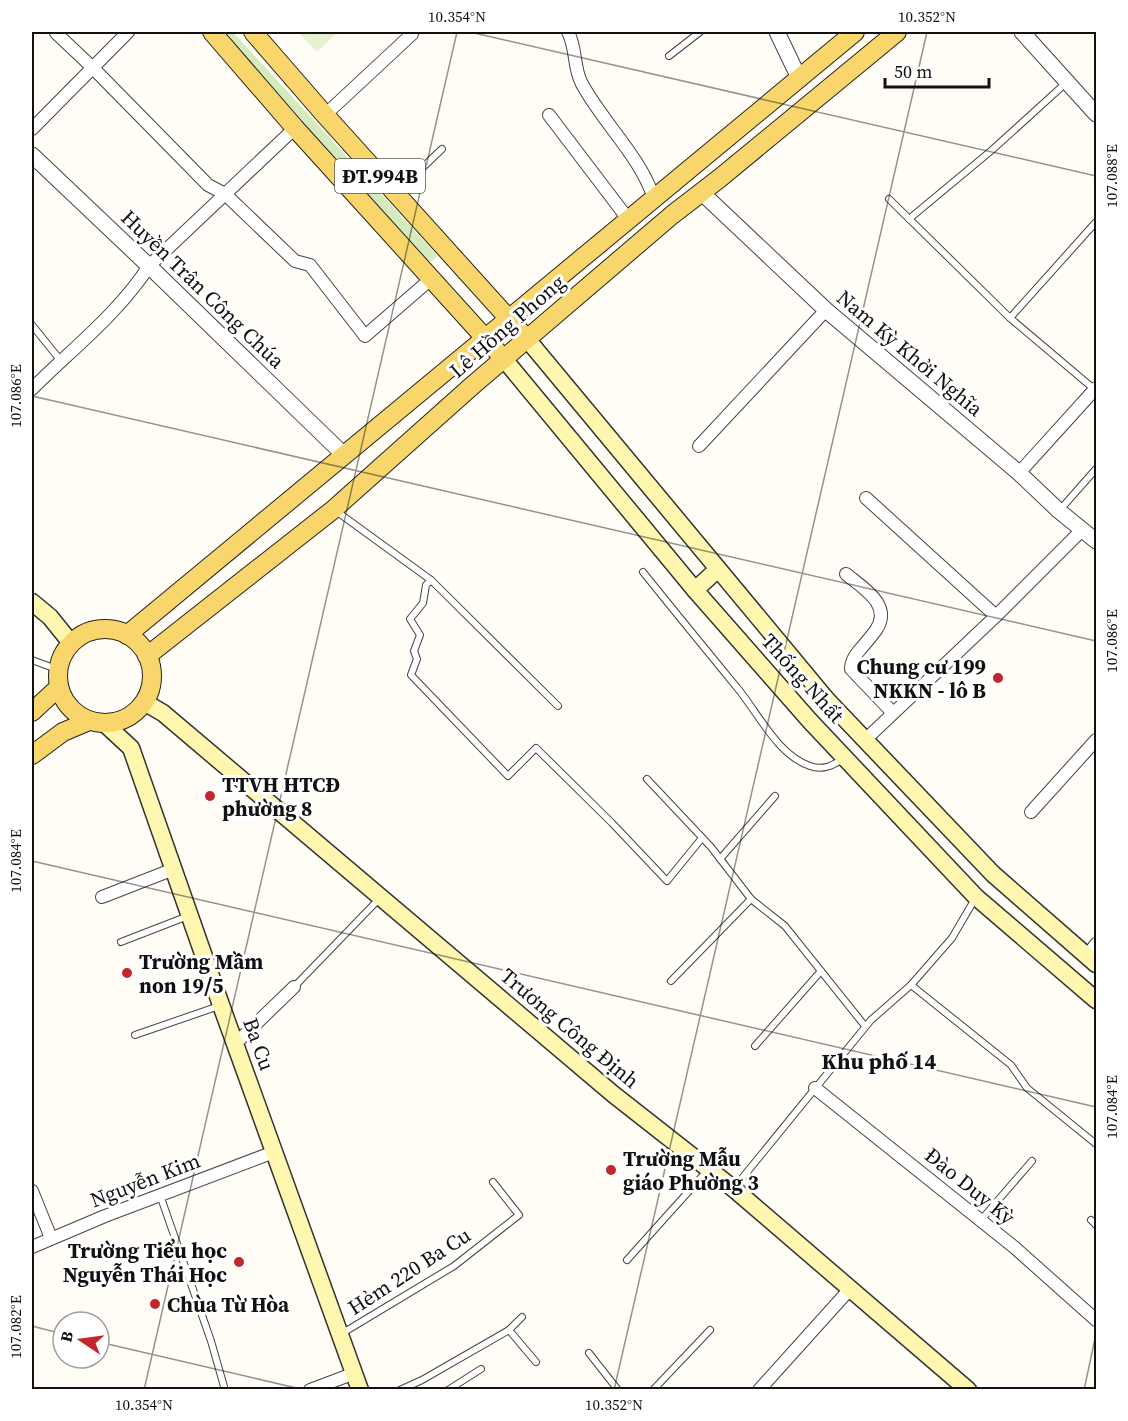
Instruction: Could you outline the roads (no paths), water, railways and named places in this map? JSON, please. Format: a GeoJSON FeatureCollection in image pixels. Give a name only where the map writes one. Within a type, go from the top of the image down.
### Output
{"type":"FeatureCollection","features":[{"type":"Feature","properties":{"kind":"main road","name":"ĐT.994B"},"geometry":{"type":"LineString","coordinates":[[212,32],[295,128],[485,338]]}},
{"type":"Feature","properties":{"kind":"main road","name":"ĐT.994B"},"geometry":{"type":"LineString","coordinates":[[253,32],[508,319]]}},
{"type":"Feature","properties":{"kind":"main road","name":"Lê Hồng Phong"},"geometry":{"type":"LineString","coordinates":[[127,635],[855,32]]}},
{"type":"Feature","properties":{"kind":"main road","name":"Lê Hồng Phong"},"geometry":{"type":"LineString","coordinates":[[147,656],[334,509],[672,215],[897,32]]}},
{"type":"Feature","properties":{"kind":"main road"},"geometry":{"type":"LineString","coordinates":[[682,175],[701,192]]}},
{"type":"Feature","properties":{"kind":"main road"},"geometry":{"type":"LineString","coordinates":[[654,198],[672,215]]}},
{"type":"Feature","properties":{"kind":"main road"},"geometry":{"type":"LineString","coordinates":[[508,319],[527,339]]}},
{"type":"Feature","properties":{"kind":"main road"},"geometry":{"type":"LineString","coordinates":[[485,338],[504,359]]}},
{"type":"Feature","properties":{"kind":"main road","name":"Thống Nhất"},"geometry":{"type":"LineString","coordinates":[[527,339],[827,700],[993,874],[1093,955]]}},
{"type":"Feature","properties":{"kind":"main road","name":"Thống Nhất"},"geometry":{"type":"LineString","coordinates":[[504,359],[695,590],[845,757],[976,897],[1096,1000]]}},
{"type":"Feature","properties":{"kind":"main road"},"geometry":{"type":"LineString","coordinates":[[695,590],[718,568]]}},
{"type":"Feature","properties":{"kind":"main road"},"geometry":{"type":"LineString","coordinates":[[32,602],[50,617],[71,643]]}},
{"type":"Feature","properties":{"kind":"main road"},"geometry":{"type":"LineString","coordinates":[[32,755],[63,732],[96,722],[120,721],[134,713],[144,702],[150,688],[151,672],[147,656],[140,644],[127,635],[113,630],[98,630],[83,634],[71,643],[62,656],[59,678],[65,701],[75,713],[96,722]]}},
{"type":"Feature","properties":{"kind":"main road"},"geometry":{"type":"LineString","coordinates":[[32,712],[59,678]]}},
{"type":"Feature","properties":{"kind":"main road","name":"Trương Công Định"},"geometry":{"type":"LineString","coordinates":[[144,702],[163,713],[613,1094],[734,1189],[968,1389]]}},
{"type":"Feature","properties":{"kind":"main road","name":"Ba Cu"},"geometry":{"type":"LineString","coordinates":[[96,722],[131,748],[360,1389]]}},
{"type":"Feature","properties":{"kind":"main road"},"geometry":{"type":"LineString","coordinates":[[976,897],[993,874]]}},
{"type":"Feature","properties":{"kind":"street"},"geometry":{"type":"LineString","coordinates":[[32,129],[128,32]]}},
{"type":"Feature","properties":{"kind":"street"},"geometry":{"type":"LineString","coordinates":[[568,32],[573,42],[577,75],[647,177],[654,198]]}},
{"type":"Feature","properties":{"kind":"street"},"geometry":{"type":"LineString","coordinates":[[777,32],[799,78]]}},
{"type":"Feature","properties":{"kind":"street"},"geometry":{"type":"LineString","coordinates":[[1022,32],[1096,114]]}},
{"type":"Feature","properties":{"kind":"street"},"geometry":{"type":"LineString","coordinates":[[56,33],[208,184],[225,194],[296,261],[310,265],[365,336],[432,278]]}},
{"type":"Feature","properties":{"kind":"street"},"geometry":{"type":"LineString","coordinates":[[325,115],[412,34]]}},
{"type":"Feature","properties":{"kind":"street"},"geometry":{"type":"LineString","coordinates":[[549,115],[628,219]]}},
{"type":"Feature","properties":{"kind":"street"},"geometry":{"type":"LineString","coordinates":[[32,389],[121,302],[136,286],[149,266],[295,128]]}},
{"type":"Feature","properties":{"kind":"street","name":"Huyền Trân Công Chúa"},"geometry":{"type":"LineString","coordinates":[[32,155],[344,455]]}},
{"type":"Feature","properties":{"kind":"street","name":"Nam Kỳ Khởi Nghĩa"},"geometry":{"type":"LineString","coordinates":[[701,192],[825,310],[1019,473],[1096,542]]}},
{"type":"Feature","properties":{"kind":"street"},"geometry":{"type":"LineString","coordinates":[[699,446],[825,310]]}},
{"type":"Feature","properties":{"kind":"street"},"geometry":{"type":"LineString","coordinates":[[1019,473],[1096,389]]}},
{"type":"Feature","properties":{"kind":"street"},"geometry":{"type":"LineString","coordinates":[[866,498],[996,616]]}},
{"type":"Feature","properties":{"kind":"street"},"geometry":{"type":"LineString","coordinates":[[866,740],[1082,530]]}},
{"type":"Feature","properties":{"kind":"street"},"geometry":{"type":"LineString","coordinates":[[846,574],[874,598],[880,606],[882,617],[853,658],[851,669],[893,713]]}},
{"type":"Feature","properties":{"kind":"street"},"geometry":{"type":"LineString","coordinates":[[1031,812],[1096,740]]}},
{"type":"Feature","properties":{"kind":"street"},"geometry":{"type":"LineString","coordinates":[[102,897],[174,869]]}},
{"type":"Feature","properties":{"kind":"street"},"geometry":{"type":"LineString","coordinates":[[235,1044],[294,987]]}},
{"type":"Feature","properties":{"kind":"street","name":"Đào Duy Kỳ"},"geometry":{"type":"LineString","coordinates":[[815,1088],[1014,1247],[1096,1320]]}},
{"type":"Feature","properties":{"kind":"street","name":"Nguyễn Kim"},"geometry":{"type":"LineString","coordinates":[[32,1247],[160,1194],[274,1152]]}},
{"type":"Feature","properties":{"kind":"street"},"geometry":{"type":"LineString","coordinates":[[32,1191],[51,1238]]}},
{"type":"Feature","properties":{"kind":"street"},"geometry":{"type":"LineString","coordinates":[[759,1389],[850,1289]]}},
{"type":"Feature","properties":{"kind":"street"},"geometry":{"type":"LineString","coordinates":[[310,1389],[355,1373]]}},
{"type":"Feature","properties":{"kind":"lane"},"geometry":{"type":"LineString","coordinates":[[669,56],[700,32]]}},
{"type":"Feature","properties":{"kind":"lane"},"geometry":{"type":"LineString","coordinates":[[909,219],[992,150],[1067,82]]}},
{"type":"Feature","properties":{"kind":"lane"},"geometry":{"type":"LineString","coordinates":[[396,193],[442,149]]}},
{"type":"Feature","properties":{"kind":"lane"},"geometry":{"type":"LineString","coordinates":[[889,199],[1010,318],[1096,389]]}},
{"type":"Feature","properties":{"kind":"lane"},"geometry":{"type":"LineString","coordinates":[[1010,318],[1096,222]]}},
{"type":"Feature","properties":{"kind":"lane"},"geometry":{"type":"LineString","coordinates":[[32,325],[61,361]]}},
{"type":"Feature","properties":{"kind":"lane"},"geometry":{"type":"LineString","coordinates":[[1059,511],[1096,469]]}},
{"type":"Feature","properties":{"kind":"lane"},"geometry":{"type":"LineString","coordinates":[[334,509],[431,580],[558,706]]}},
{"type":"Feature","properties":{"kind":"lane"},"geometry":{"type":"LineString","coordinates":[[644,572],[778,741],[795,759],[811,767],[822,768],[832,766],[845,757]]}},
{"type":"Feature","properties":{"kind":"lane"},"geometry":{"type":"LineString","coordinates":[[431,580],[426,585],[423,603],[410,619],[420,634],[414,651],[417,659],[411,675],[508,776],[536,748],[612,823],[667,882],[702,838]]}},
{"type":"Feature","properties":{"kind":"lane"},"geometry":{"type":"LineString","coordinates":[[32,660],[59,678]]}},
{"type":"Feature","properties":{"kind":"lane"},"geometry":{"type":"LineString","coordinates":[[647,780],[702,838],[751,899],[785,926],[865,1026]]}},
{"type":"Feature","properties":{"kind":"lane"},"geometry":{"type":"LineString","coordinates":[[720,859],[776,796]]}},
{"type":"Feature","properties":{"kind":"lane"},"geometry":{"type":"LineString","coordinates":[[734,1189],[865,1026],[911,985],[952,938],[976,897]]}},
{"type":"Feature","properties":{"kind":"lane"},"geometry":{"type":"LineString","coordinates":[[294,987],[380,898]]}},
{"type":"Feature","properties":{"kind":"lane"},"geometry":{"type":"LineString","coordinates":[[670,981],[751,899]]}},
{"type":"Feature","properties":{"kind":"lane"},"geometry":{"type":"LineString","coordinates":[[121,942],[191,915]]}},
{"type":"Feature","properties":{"kind":"lane"},"geometry":{"type":"LineString","coordinates":[[755,1046],[821,971]]}},
{"type":"Feature","properties":{"kind":"lane"},"geometry":{"type":"LineString","coordinates":[[911,985],[1011,1065],[1028,1088],[1096,1144]]}},
{"type":"Feature","properties":{"kind":"lane"},"geometry":{"type":"LineString","coordinates":[[135,1035],[221,1005]]}},
{"type":"Feature","properties":{"kind":"lane"},"geometry":{"type":"LineString","coordinates":[[981,1220],[1032,1161]]}},
{"type":"Feature","properties":{"kind":"lane"},"geometry":{"type":"LineString","coordinates":[[627,1260],[709,1169]]}},
{"type":"Feature","properties":{"kind":"lane","name":"Hẻm 220 Ba Cu"},"geometry":{"type":"LineString","coordinates":[[341,1334],[454,1266],[519,1215],[494,1182]]}},
{"type":"Feature","properties":{"kind":"lane"},"geometry":{"type":"LineString","coordinates":[[160,1194],[211,1341],[225,1389]]}},
{"type":"Feature","properties":{"kind":"lane"},"geometry":{"type":"LineString","coordinates":[[1091,1220],[1096,1225]]}},
{"type":"Feature","properties":{"kind":"lane"},"geometry":{"type":"LineString","coordinates":[[400,1389],[422,1380],[508,1330],[522,1317]]}},
{"type":"Feature","properties":{"kind":"lane"},"geometry":{"type":"LineString","coordinates":[[508,1330],[536,1362]]}},
{"type":"Feature","properties":{"kind":"lane"},"geometry":{"type":"LineString","coordinates":[[653,1389],[710,1330]]}},
{"type":"Feature","properties":{"kind":"lane"},"geometry":{"type":"LineString","coordinates":[[589,1353],[618,1389]]}},
{"type":"Feature","properties":{"kind":"lane"},"geometry":{"type":"LineString","coordinates":[[448,1389],[481,1369]]}},
{"type":"Feature","properties":{"kind":"place","name":"Chung cư 199 NKKN - lô B"},"geometry":{"type":"Point","coordinates":[998,678]}},
{"type":"Feature","properties":{"kind":"place","name":"TTVH HTCĐ phường 8"},"geometry":{"type":"Point","coordinates":[210,796]}},
{"type":"Feature","properties":{"kind":"place","name":"Trường Mầm non 19/5"},"geometry":{"type":"Point","coordinates":[127,973]}},
{"type":"Feature","properties":{"kind":"place","name":"Trường Mẫu giáo Phường 3"},"geometry":{"type":"Point","coordinates":[611,1170]}},
{"type":"Feature","properties":{"kind":"place","name":"Trường Tiểu học Nguyễn Thái Học"},"geometry":{"type":"Point","coordinates":[239,1262]}},
{"type":"Feature","properties":{"kind":"place","name":"Chùa Từ Hòa"},"geometry":{"type":"Point","coordinates":[155,1304]}},
{"type":"Feature","properties":{"kind":"district","name":"Khu phố 14"},"geometry":{"type":"Point","coordinates":[879,1061]}}]}
